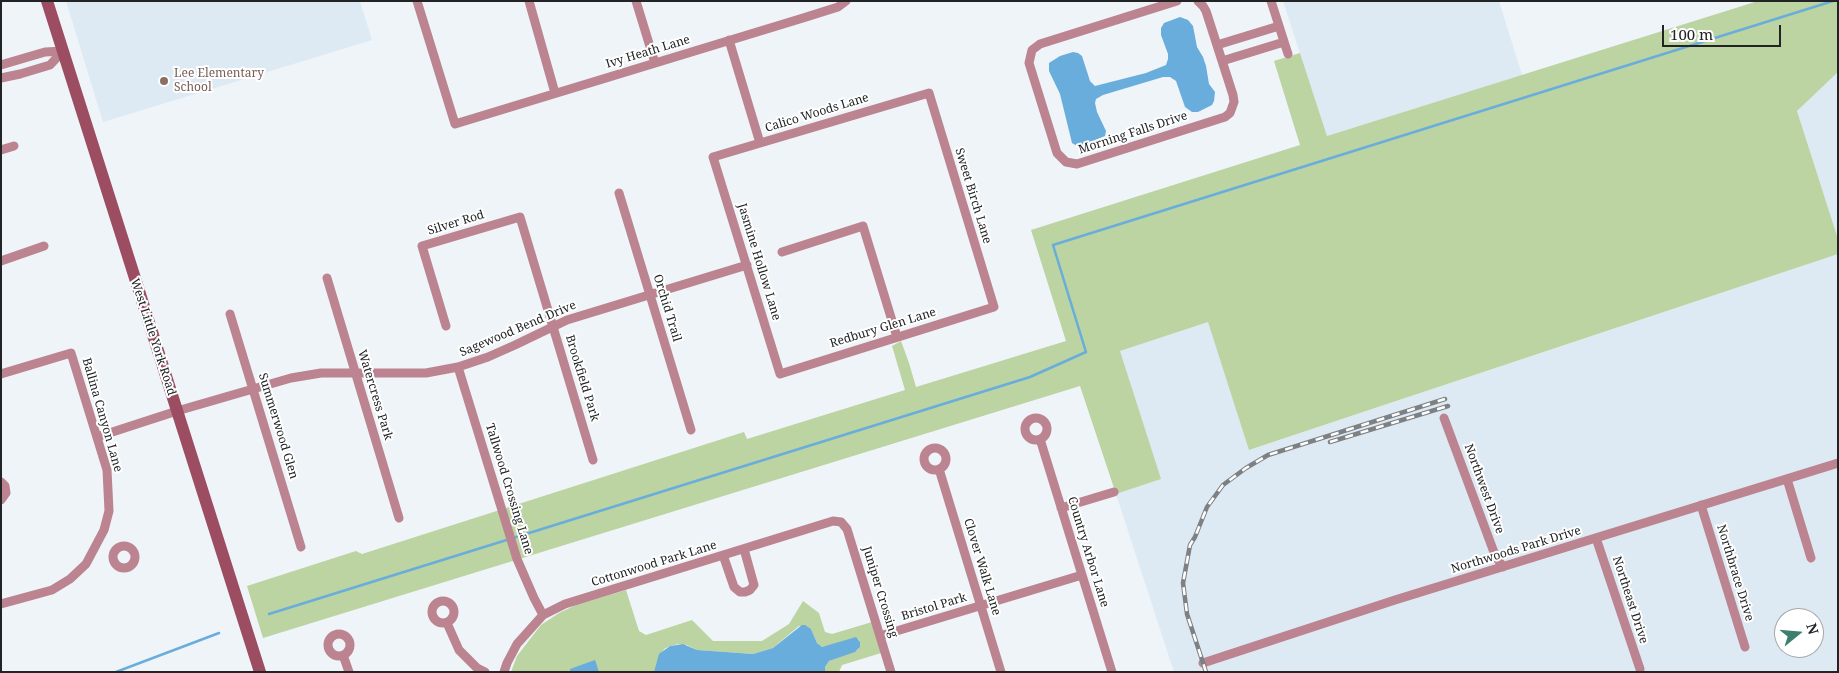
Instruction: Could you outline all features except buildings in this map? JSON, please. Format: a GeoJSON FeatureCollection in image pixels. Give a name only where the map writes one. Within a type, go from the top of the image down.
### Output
{"type":"FeatureCollection","features":[{"type":"Feature","properties":{"kind":"main road","name":"West Little York Road"},"geometry":{"type":"LineString","coordinates":[[47,1],[260,672]]}},
{"type":"Feature","properties":{"kind":"street","name":"Ivy Heath Lane"},"geometry":{"type":"LineString","coordinates":[[417,1],[455,124],[820,12],[846,1]]}},
{"type":"Feature","properties":{"kind":"street"},"geometry":{"type":"LineString","coordinates":[[529,1],[555,93]]}},
{"type":"Feature","properties":{"kind":"street"},"geometry":{"type":"LineString","coordinates":[[636,1],[655,63]]}},
{"type":"Feature","properties":{"kind":"street","name":"Morning Falls Drive"},"geometry":{"type":"LineString","coordinates":[[1177,1],[1040,44],[1032,50],[1029,63],[1057,153],[1066,162],[1077,164],[1225,117],[1233,108],[1234,102],[1222,62]]}},
{"type":"Feature","properties":{"kind":"street"},"geometry":{"type":"LineString","coordinates":[[1198,1],[1206,11],[1222,62],[1284,42]]}},
{"type":"Feature","properties":{"kind":"street"},"geometry":{"type":"LineString","coordinates":[[1271,1],[1288,54]]}},
{"type":"Feature","properties":{"kind":"street"},"geometry":{"type":"LineString","coordinates":[[1218,45],[1279,26]]}},
{"type":"Feature","properties":{"kind":"street"},"geometry":{"type":"LineString","coordinates":[[1246,36],[1251,52]]}},
{"type":"Feature","properties":{"kind":"street"},"geometry":{"type":"LineString","coordinates":[[729,40],[760,143]]}},
{"type":"Feature","properties":{"kind":"street"},"geometry":{"type":"LineString","coordinates":[[1,66],[45,52],[63,51]]}},
{"type":"Feature","properties":{"kind":"street"},"geometry":{"type":"LineString","coordinates":[[1,78],[50,65],[63,51]]}},
{"type":"Feature","properties":{"kind":"street","name":"Calico Woods Lane"},"geometry":{"type":"LineString","coordinates":[[714,157],[928,93]]}},
{"type":"Feature","properties":{"kind":"street","name":"Sweet Birch Lane"},"geometry":{"type":"LineString","coordinates":[[928,93],[994,307]]}},
{"type":"Feature","properties":{"kind":"street"},"geometry":{"type":"LineString","coordinates":[[1,150],[14,146]]}},
{"type":"Feature","properties":{"kind":"street","name":"Jasmine Hollow Lane"},"geometry":{"type":"LineString","coordinates":[[714,157],[780,374]]}},
{"type":"Feature","properties":{"kind":"street","name":"Orchid Trail"},"geometry":{"type":"LineString","coordinates":[[619,193],[691,430]]}},
{"type":"Feature","properties":{"kind":"street","name":"Brookfield Park"},"geometry":{"type":"LineString","coordinates":[[520,217],[593,460]]}},
{"type":"Feature","properties":{"kind":"street","name":"Silver Rod"},"geometry":{"type":"LineString","coordinates":[[446,326],[422,246],[520,217]]}},
{"type":"Feature","properties":{"kind":"street"},"geometry":{"type":"LineString","coordinates":[[782,252],[863,226],[897,337]]}},
{"type":"Feature","properties":{"kind":"street"},"geometry":{"type":"LineString","coordinates":[[1,261],[44,246]]}},
{"type":"Feature","properties":{"kind":"street","name":"Sagewood Bend Drive"},"geometry":{"type":"LineString","coordinates":[[97,437],[177,411],[291,378],[321,373],[426,373],[458,367],[515,346],[567,320],[747,265]]}},
{"type":"Feature","properties":{"kind":"street","name":"Watercress Park"},"geometry":{"type":"LineString","coordinates":[[327,278],[399,518]]}},
{"type":"Feature","properties":{"kind":"street","name":"Redbury Glen Lane"},"geometry":{"type":"LineString","coordinates":[[780,374],[994,307]]}},
{"type":"Feature","properties":{"kind":"street","name":"Summerwood Glen"},"geometry":{"type":"LineString","coordinates":[[230,314],[301,547]]}},
{"type":"Feature","properties":{"kind":"street","name":"Ballina Canyon Lane"},"geometry":{"type":"LineString","coordinates":[[1,374],[70,353],[107,470],[110,511],[104,530],[86,564],[70,579],[52,590],[1,604]]}},
{"type":"Feature","properties":{"kind":"street","name":"Tallwood Crossing Lane"},"geometry":{"type":"LineString","coordinates":[[458,367],[517,559],[543,616]]}},
{"type":"Feature","properties":{"kind":"street","name":"Northwest Drive"},"geometry":{"type":"LineString","coordinates":[[1444,418],[1495,555],[1503,567]]}},
{"type":"Feature","properties":{"kind":"street","name":"Country Arbor Lane"},"geometry":{"type":"LineString","coordinates":[[1040,440],[1112,672]]}},
{"type":"Feature","properties":{"kind":"street","name":"Northwoods Park Drive"},"geometry":{"type":"LineString","coordinates":[[1203,662],[1838,463]]}},
{"type":"Feature","properties":{"kind":"street","name":"Clover Walk Lane"},"geometry":{"type":"LineString","coordinates":[[939,469],[1001,672]]}},
{"type":"Feature","properties":{"kind":"street"},"geometry":{"type":"LineString","coordinates":[[1787,478],[1811,558]]}},
{"type":"Feature","properties":{"kind":"street"},"geometry":{"type":"LineString","coordinates":[[1,482],[5,486],[6,493],[1,500]]}},
{"type":"Feature","properties":{"kind":"street"},"geometry":{"type":"LineString","coordinates":[[1061,508],[1114,492]]}},
{"type":"Feature","properties":{"kind":"street","name":"Northbrace Drive"},"geometry":{"type":"LineString","coordinates":[[1701,505],[1744,647]]}},
{"type":"Feature","properties":{"kind":"street","name":"Cottonwood Park Lane"},"geometry":{"type":"LineString","coordinates":[[504,672],[517,644],[543,616],[565,604],[833,521],[841,522]]}},
{"type":"Feature","properties":{"kind":"street","name":"Juniper Crossing"},"geometry":{"type":"LineString","coordinates":[[841,522],[847,529],[892,672]]}},
{"type":"Feature","properties":{"kind":"street","name":"Northeast Drive"},"geometry":{"type":"LineString","coordinates":[[1596,538],[1640,669]]}},
{"type":"Feature","properties":{"kind":"street"},"geometry":{"type":"LineString","coordinates":[[97,544],[113,553]]}},
{"type":"Feature","properties":{"kind":"street"},"geometry":{"type":"LineString","coordinates":[[723,555],[734,587],[740,592],[745,592],[754,585],[744,549]]}},
{"type":"Feature","properties":{"kind":"street","name":"Bristol Park"},"geometry":{"type":"LineString","coordinates":[[880,636],[1082,574]]}},
{"type":"Feature","properties":{"kind":"street"},"geometry":{"type":"LineString","coordinates":[[447,622],[459,650],[477,668],[485,672]]}},
{"type":"Feature","properties":{"kind":"street"},"geometry":{"type":"LineString","coordinates":[[343,655],[349,672]]}},
{"type":"Feature","properties":{"kind":"shaded area","name":"Lee Elementary School"},"geometry":{"type":"Polygon","coordinates":[[[66,1],[360,1],[372,40],[103,122],[66,1]]]}},
{"type":"Feature","properties":{"kind":"shaded area"},"geometry":{"type":"Polygon","coordinates":[[[1283,1],[1499,1],[1522,75],[1327,136],[1283,1]]]}},
{"type":"Feature","properties":{"kind":"shaded area"},"geometry":{"type":"Polygon","coordinates":[[[1838,72],[1838,239],[1797,111],[1838,72]]]}},
{"type":"Feature","properties":{"kind":"shaded area"},"geometry":{"type":"Polygon","coordinates":[[[1838,254],[1838,672],[1174,672],[1116,494],[1160,479],[1120,351],[1208,322],[1250,450],[1838,254]]]}},
{"type":"Feature","properties":{"kind":"green space"},"geometry":{"type":"Polygon","coordinates":[[[1758,1],[1838,1],[1838,72],[1797,111],[1838,239],[1838,254],[1249,450],[1208,322],[1120,351],[1161,479],[1116,494],[1080,386],[263,638],[247,586],[356,551],[362,554],[744,432],[747,439],[905,390],[892,346],[901,341],[916,387],[1066,341],[1031,230],[1300,145],[1274,61],[1300,53],[1327,136],[1758,1]]]}},
{"type":"Feature","properties":{"kind":"green space"},"geometry":{"type":"Polygon","coordinates":[[[626,590],[639,631],[646,635],[692,620],[713,641],[762,641],[789,624],[803,601],[819,613],[825,632],[832,634],[872,622],[881,653],[842,665],[839,672],[825,672],[825,667],[829,661],[858,650],[860,642],[858,639],[822,647],[817,643],[811,629],[799,626],[773,648],[753,654],[697,650],[687,645],[678,644],[670,646],[664,649],[654,672],[511,672],[517,656],[541,625],[576,605],[626,590]]]}},
{"type":"Feature","properties":{"kind":"water"},"geometry":{"type":"Polygon","coordinates":[[[1180,17],[1188,20],[1193,26],[1197,47],[1206,66],[1209,84],[1215,92],[1212,105],[1198,112],[1192,112],[1185,107],[1176,81],[1170,77],[1163,77],[1103,95],[1096,99],[1097,112],[1106,131],[1105,136],[1083,145],[1077,146],[1072,143],[1060,94],[1049,71],[1049,63],[1060,56],[1073,52],[1078,53],[1082,56],[1090,81],[1095,86],[1146,73],[1166,65],[1168,54],[1161,35],[1161,28],[1164,23],[1180,17]]]}},
{"type":"Feature","properties":{"kind":"water"},"geometry":{"type":"Polygon","coordinates":[[[802,625],[811,629],[817,643],[822,647],[856,637],[860,642],[860,647],[855,652],[829,661],[825,667],[825,672],[654,672],[659,654],[670,646],[683,644],[697,650],[753,654],[773,648],[802,625]]]}},
{"type":"Feature","properties":{"kind":"water"},"geometry":{"type":"Polygon","coordinates":[[[595,660],[599,672],[570,672],[570,669],[595,660]]]}},
{"type":"Feature","properties":{"kind":"waterway"},"geometry":{"type":"LineString","coordinates":[[269,614],[1030,377],[1086,352],[1053,245],[1833,1]]}},
{"type":"Feature","properties":{"kind":"waterway"},"geometry":{"type":"LineString","coordinates":[[116,672],[219,633]]}},
{"type":"Feature","properties":{"kind":"railway"},"geometry":{"type":"LineString","coordinates":[[1206,672],[1187,614],[1183,583],[1190,545],[1207,507],[1223,485],[1268,455],[1445,399]]}},
{"type":"Feature","properties":{"kind":"railway"},"geometry":{"type":"LineString","coordinates":[[1330,442],[1448,406]]}},
{"type":"Feature","properties":{"kind":"place","name":"Lee Elementary School"},"geometry":{"type":"Point","coordinates":[164,81]}}]}
